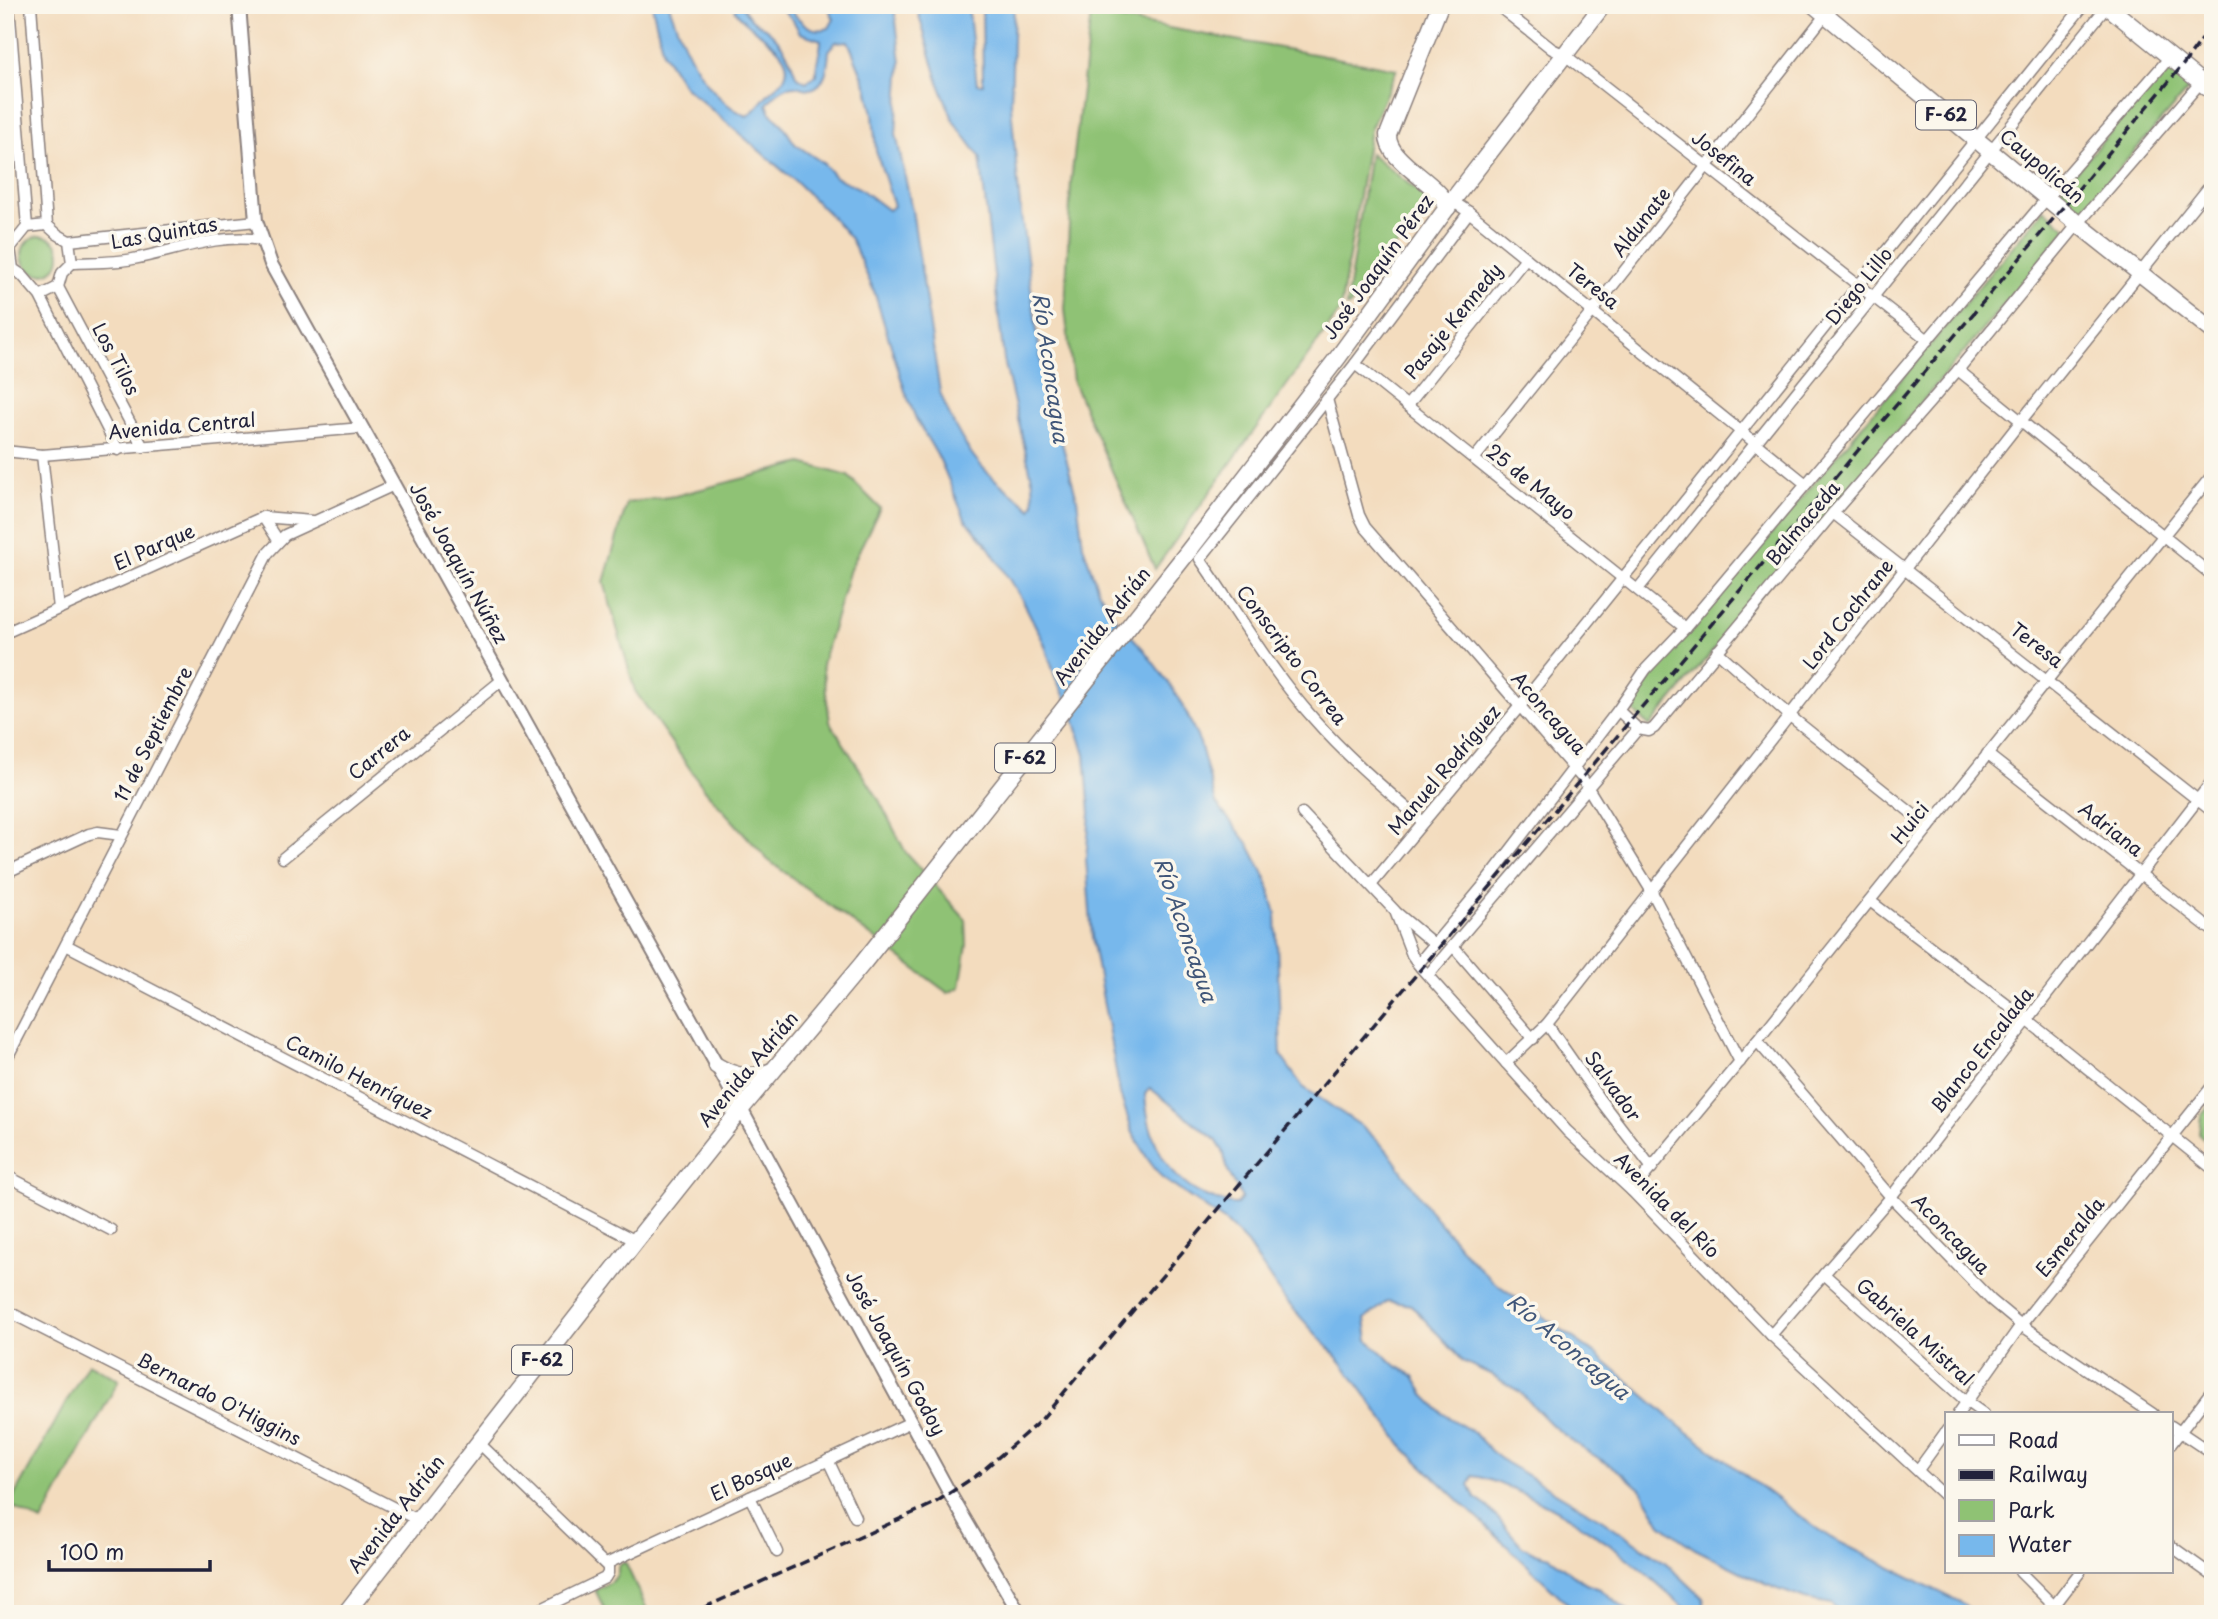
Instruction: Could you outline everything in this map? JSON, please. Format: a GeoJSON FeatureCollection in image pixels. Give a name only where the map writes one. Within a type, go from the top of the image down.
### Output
{"type":"FeatureCollection","features":[{"type":"Feature","properties":{"kind":"main road","name":"Teresa"},"geometry":{"type":"LineString","coordinates":[[1440,5],[1388,135],[1388,143],[1393,152],[1450,204]]}},
{"type":"Feature","properties":{"kind":"main road","name":"José Joaquín Pérez"},"geometry":{"type":"LineString","coordinates":[[1194,556],[1472,174],[1603,5]]}},
{"type":"Feature","properties":{"kind":"main road"},"geometry":{"type":"LineString","coordinates":[[2107,5],[2207,87]]}},
{"type":"Feature","properties":{"kind":"main road","name":"Caupolicán"},"geometry":{"type":"LineString","coordinates":[[1824,8],[2078,224],[2213,331]]}},
{"type":"Feature","properties":{"kind":"main road"},"geometry":{"type":"LineString","coordinates":[[1438,192],[1450,189],[1472,174]]}},
{"type":"Feature","properties":{"kind":"main road","name":"Avenida Adrián"},"geometry":{"type":"LineString","coordinates":[[345,1614],[741,1109],[1194,556]]}},
{"type":"Feature","properties":{"kind":"main road"},"geometry":{"type":"LineString","coordinates":[[717,1066],[742,1076],[758,1076],[774,1070]]}},
{"type":"Feature","properties":{"kind":"street"},"geometry":{"type":"LineString","coordinates":[[9,5],[27,227],[47,225]]}},
{"type":"Feature","properties":{"kind":"street"},"geometry":{"type":"LineString","coordinates":[[32,5],[47,225],[69,241],[72,263],[62,274],[58,288],[40,296]]}},
{"type":"Feature","properties":{"kind":"street","name":"José Joaquín Núñez"},"geometry":{"type":"LineString","coordinates":[[239,5],[257,222],[271,264],[741,1109]]}},
{"type":"Feature","properties":{"kind":"street","name":"Josefina"},"geometry":{"type":"LineString","coordinates":[[1497,5],[1552,49],[1565,55],[1928,340]]}},
{"type":"Feature","properties":{"kind":"street","name":"Diego Lillo"},"geometry":{"type":"LineString","coordinates":[[1623,578],[2084,5]]}},
{"type":"Feature","properties":{"kind":"street","name":"Diego Lillo"},"geometry":{"type":"LineString","coordinates":[[1638,589],[2107,5]]}},
{"type":"Feature","properties":{"kind":"street","name":"Aldunate"},"geometry":{"type":"LineString","coordinates":[[1474,459],[1707,166],[1824,8]]}},
{"type":"Feature","properties":{"kind":"street","name":"Balmaceda"},"geometry":{"type":"LineString","coordinates":[[1418,964],[1483,886],[1618,710],[1646,669],[1685,628],[2047,198],[2171,57]]}},
{"type":"Feature","properties":{"kind":"street","name":"Balmaceda"},"geometry":{"type":"LineString","coordinates":[[1428,975],[1638,729],[1649,731],[1654,728],[1833,513],[1958,370],[2078,224],[2207,87]]}},
{"type":"Feature","properties":{"kind":"street","name":"Lord Cochrane"},"geometry":{"type":"LineString","coordinates":[[1506,1063],[1548,1024],[2021,421],[2213,182]]}},
{"type":"Feature","properties":{"kind":"street","name":"Teresa"},"geometry":{"type":"LineString","coordinates":[[1450,204],[1469,212],[1806,484]]}},
{"type":"Feature","properties":{"kind":"street","name":"José Joaquín Pérez"},"geometry":{"type":"LineString","coordinates":[[1194,556],[1355,364],[1469,212]]}},
{"type":"Feature","properties":{"kind":"street","name":"Las Quintas"},"geometry":{"type":"LineString","coordinates":[[69,241],[257,222]]}},
{"type":"Feature","properties":{"kind":"street","name":"Los Tilos"},"geometry":{"type":"LineString","coordinates":[[27,227],[8,248],[9,269],[22,275],[40,296],[118,450]]}},
{"type":"Feature","properties":{"kind":"street","name":"Las Quintas"},"geometry":{"type":"LineString","coordinates":[[72,263],[128,260],[212,240],[245,237],[261,240]]}},
{"type":"Feature","properties":{"kind":"street","name":"Pasaje Kennedy"},"geometry":{"type":"LineString","coordinates":[[1407,406],[1526,258]]}},
{"type":"Feature","properties":{"kind":"street","name":"Los Tilos"},"geometry":{"type":"LineString","coordinates":[[58,288],[143,447]]}},
{"type":"Feature","properties":{"kind":"street","name":"25 de Mayo"},"geometry":{"type":"LineString","coordinates":[[1355,364],[1685,628]]}},
{"type":"Feature","properties":{"kind":"street"},"geometry":{"type":"LineString","coordinates":[[1958,370],[2213,576]]}},
{"type":"Feature","properties":{"kind":"street","name":"Aconcagua"},"geometry":{"type":"LineString","coordinates":[[1327,399],[1359,515],[1365,527],[1588,786],[1652,892],[1740,1062]]}},
{"type":"Feature","properties":{"kind":"street","name":"Avenida Central"},"geometry":{"type":"LineString","coordinates":[[5,451],[41,455],[362,428]]}},
{"type":"Feature","properties":{"kind":"street"},"geometry":{"type":"LineString","coordinates":[[41,455],[59,609]]}},
{"type":"Feature","properties":{"kind":"street","name":"Huici"},"geometry":{"type":"LineString","coordinates":[[1632,1191],[1740,1062],[2213,474]]}},
{"type":"Feature","properties":{"kind":"street","name":"11 de Septiembre"},"geometry":{"type":"LineString","coordinates":[[5,1062],[268,553],[278,540],[312,521],[394,485]]}},
{"type":"Feature","properties":{"kind":"street","name":"Teresa"},"geometry":{"type":"LineString","coordinates":[[1833,513],[2213,811]]}},
{"type":"Feature","properties":{"kind":"street"},"geometry":{"type":"LineString","coordinates":[[263,517],[278,540]]}},
{"type":"Feature","properties":{"kind":"street","name":"El Parque"},"geometry":{"type":"LineString","coordinates":[[5,633],[263,517],[312,521]]}},
{"type":"Feature","properties":{"kind":"street","name":"Conscripto Correa"},"geometry":{"type":"LineString","coordinates":[[1194,556],[1312,717],[1369,776],[1423,822]]}},
{"type":"Feature","properties":{"kind":"street","name":"Manuel Rodríguez"},"geometry":{"type":"LineString","coordinates":[[1371,885],[1623,578]]}},
{"type":"Feature","properties":{"kind":"street"},"geometry":{"type":"LineString","coordinates":[[1717,652],[1790,716],[1929,827]]}},
{"type":"Feature","properties":{"kind":"street","name":"Carrera"},"geometry":{"type":"LineString","coordinates":[[283,859],[502,680]]}},
{"type":"Feature","properties":{"kind":"street"},"geometry":{"type":"LineString","coordinates":[[1618,710],[1638,729]]}},
{"type":"Feature","properties":{"kind":"street","name":"Adriana"},"geometry":{"type":"LineString","coordinates":[[1987,754],[2213,931]]}},
{"type":"Feature","properties":{"kind":"street","name":"Blanco Encalada"},"geometry":{"type":"LineString","coordinates":[[1771,1335],[1891,1197],[2213,780]]}},
{"type":"Feature","properties":{"kind":"street","name":"Avenida del Río"},"geometry":{"type":"LineString","coordinates":[[1302,813],[1395,911],[1434,944]]}},
{"type":"Feature","properties":{"kind":"street"},"geometry":{"type":"LineString","coordinates":[[5,873],[89,834],[98,832],[121,835]]}},
{"type":"Feature","properties":{"kind":"street"},"geometry":{"type":"LineString","coordinates":[[1870,901],[2027,1020],[2213,1169]]}},
{"type":"Feature","properties":{"kind":"street","name":"Avenida del Río"},"geometry":{"type":"LineString","coordinates":[[1395,911],[1418,964],[1567,1131],[1632,1191],[1771,1335],[1945,1496]]}},
{"type":"Feature","properties":{"kind":"street","name":"Camilo Henríquez"},"geometry":{"type":"LineString","coordinates":[[66,945],[636,1241]]}},
{"type":"Feature","properties":{"kind":"street"},"geometry":{"type":"LineString","coordinates":[[1454,947],[1533,1039]]}},
{"type":"Feature","properties":{"kind":"street","name":"Salvador"},"geometry":{"type":"LineString","coordinates":[[1548,1024],[1600,1100],[1652,1168]]}},
{"type":"Feature","properties":{"kind":"street","name":"Aconcagua"},"geometry":{"type":"LineString","coordinates":[[1757,1041],[1891,1197],[1990,1300],[2021,1325],[2150,1412]]}},
{"type":"Feature","properties":{"kind":"street","name":"Esmeralda"},"geometry":{"type":"LineString","coordinates":[[1960,1412],[2021,1325],[2213,1085]]}},
{"type":"Feature","properties":{"kind":"street","name":"José Joaquín Godoy"},"geometry":{"type":"LineString","coordinates":[[741,1109],[911,1422],[1020,1614]]}},
{"type":"Feature","properties":{"kind":"street"},"geometry":{"type":"LineString","coordinates":[[5,1175],[111,1230]]}},
{"type":"Feature","properties":{"kind":"street","name":"Gabriela Mistral"},"geometry":{"type":"LineString","coordinates":[[1824,1274],[1981,1412]]}},
{"type":"Feature","properties":{"kind":"street","name":"Bernardo O'Higgins"},"geometry":{"type":"LineString","coordinates":[[5,1310],[418,1520]]}},
{"type":"Feature","properties":{"kind":"street"},"geometry":{"type":"LineString","coordinates":[[2213,1389],[2175,1429],[2213,1454]]}},
{"type":"Feature","properties":{"kind":"street","name":"El Bosque"},"geometry":{"type":"LineString","coordinates":[[531,1614],[605,1578],[608,1573],[606,1564],[911,1422]]}},
{"type":"Feature","properties":{"kind":"street"},"geometry":{"type":"LineString","coordinates":[[1918,1469],[1945,1433]]}},
{"type":"Feature","properties":{"kind":"street"},"geometry":{"type":"LineString","coordinates":[[478,1442],[606,1564]]}},
{"type":"Feature","properties":{"kind":"street"},"geometry":{"type":"LineString","coordinates":[[828,1460],[855,1517]]}},
{"type":"Feature","properties":{"kind":"street"},"geometry":{"type":"LineString","coordinates":[[750,1497],[776,1552]]}},
{"type":"Feature","properties":{"kind":"street"},"geometry":{"type":"LineString","coordinates":[[2172,1547],[2213,1576]]}},
{"type":"Feature","properties":{"kind":"street"},"geometry":{"type":"LineString","coordinates":[[2022,1574],[2058,1610],[2079,1574]]}},
{"type":"Feature","properties":{"kind":"green space"},"geometry":{"type":"Polygon","coordinates":[[[1091,14],[1397,69],[1370,130],[1340,311],[1155,569],[1073,382],[1065,309],[1071,181],[1091,14]]]}},
{"type":"Feature","properties":{"kind":"green space"},"geometry":{"type":"Polygon","coordinates":[[[2168,66],[2191,86],[2081,213],[2056,194],[2168,66]]]}},
{"type":"Feature","properties":{"kind":"green space"},"geometry":{"type":"Polygon","coordinates":[[[1370,153],[1430,201],[1349,307],[1346,306],[1370,153]]]}},
{"type":"Feature","properties":{"kind":"green space"},"geometry":{"type":"Polygon","coordinates":[[[2044,209],[2067,229],[1650,726],[1627,706],[2044,209]]]}},
{"type":"Feature","properties":{"kind":"green space"},"geometry":{"type":"Polygon","coordinates":[[[41,236],[55,241],[60,255],[55,269],[41,274],[27,269],[22,255],[27,241],[41,236]]]}},
{"type":"Feature","properties":{"kind":"green space"},"geometry":{"type":"Polygon","coordinates":[[[802,463],[848,476],[880,508],[850,569],[822,664],[830,722],[878,798],[906,853],[966,920],[967,945],[960,987],[948,993],[768,860],[705,790],[635,691],[604,582],[627,503],[675,496],[802,463]]]}},
{"type":"Feature","properties":{"kind":"green space"},"geometry":{"type":"Polygon","coordinates":[[[2213,1101],[2213,1148],[2199,1134],[2201,1116],[2213,1101]]]}},
{"type":"Feature","properties":{"kind":"green space"},"geometry":{"type":"Polygon","coordinates":[[[88,1363],[119,1380],[42,1522],[9,1505],[88,1363]]]}},
{"type":"Feature","properties":{"kind":"green space"},"geometry":{"type":"Polygon","coordinates":[[[625,1562],[649,1614],[607,1614],[595,1590],[615,1579],[618,1566],[625,1562]]]}},
{"type":"Feature","properties":{"kind":"water","name":"Río Aconcagua"},"geometry":{"type":"Polygon","coordinates":[[[652,5],[669,5],[697,69],[719,97],[747,116],[781,82],[787,70],[785,59],[778,50],[746,23],[733,5],[742,5],[750,18],[775,37],[786,52],[796,76],[806,82],[816,75],[821,40],[800,33],[793,20],[778,5],[786,5],[804,24],[822,30],[829,28],[834,19],[827,5],[894,5],[901,62],[896,134],[912,210],[940,392],[954,425],[972,455],[993,478],[1031,509],[1034,503],[1033,483],[1004,360],[980,157],[954,122],[939,84],[916,5],[968,5],[977,84],[983,84],[982,5],[1014,5],[1011,105],[1020,207],[1042,368],[1077,499],[1083,545],[1098,590],[1115,618],[1144,650],[1173,689],[1187,714],[1200,743],[1216,803],[1248,843],[1267,880],[1276,914],[1281,1056],[1303,1087],[1363,1127],[1387,1150],[1430,1211],[1470,1259],[1494,1282],[1596,1354],[1680,1426],[1813,1526],[1831,1538],[1964,1604],[1975,1614],[1840,1614],[1831,1604],[1805,1599],[1765,1584],[1695,1549],[1661,1524],[1641,1490],[1622,1473],[1573,1442],[1520,1392],[1464,1362],[1411,1305],[1388,1301],[1365,1319],[1368,1340],[1395,1365],[1414,1376],[1425,1396],[1442,1413],[1474,1433],[1505,1462],[1601,1519],[1666,1563],[1703,1598],[1706,1614],[1691,1614],[1630,1560],[1563,1514],[1499,1483],[1473,1476],[1469,1485],[1475,1498],[1488,1507],[1522,1546],[1550,1557],[1633,1614],[1584,1614],[1569,1605],[1405,1449],[1342,1363],[1285,1300],[1247,1244],[1227,1223],[1162,1178],[1133,1133],[1120,1094],[1092,938],[1086,859],[1090,813],[1085,755],[1071,709],[1056,679],[1044,643],[1023,601],[986,543],[965,519],[940,460],[916,419],[874,291],[851,239],[796,182],[684,86],[663,53],[652,5]],[[848,41],[836,42],[829,51],[826,73],[816,87],[809,89],[795,86],[783,89],[767,104],[771,114],[782,124],[795,144],[823,163],[835,177],[859,188],[888,210],[894,206],[876,151],[873,114],[867,87],[848,41]],[[1150,1088],[1145,1094],[1150,1127],[1172,1170],[1196,1191],[1224,1203],[1237,1204],[1242,1198],[1216,1140],[1150,1088]]]}},
{"type":"Feature","properties":{"kind":"railway"},"geometry":{"type":"LineString","coordinates":[[690,1614],[933,1504],[980,1473],[1040,1421],[2182,66],[2213,25]]}}]}
